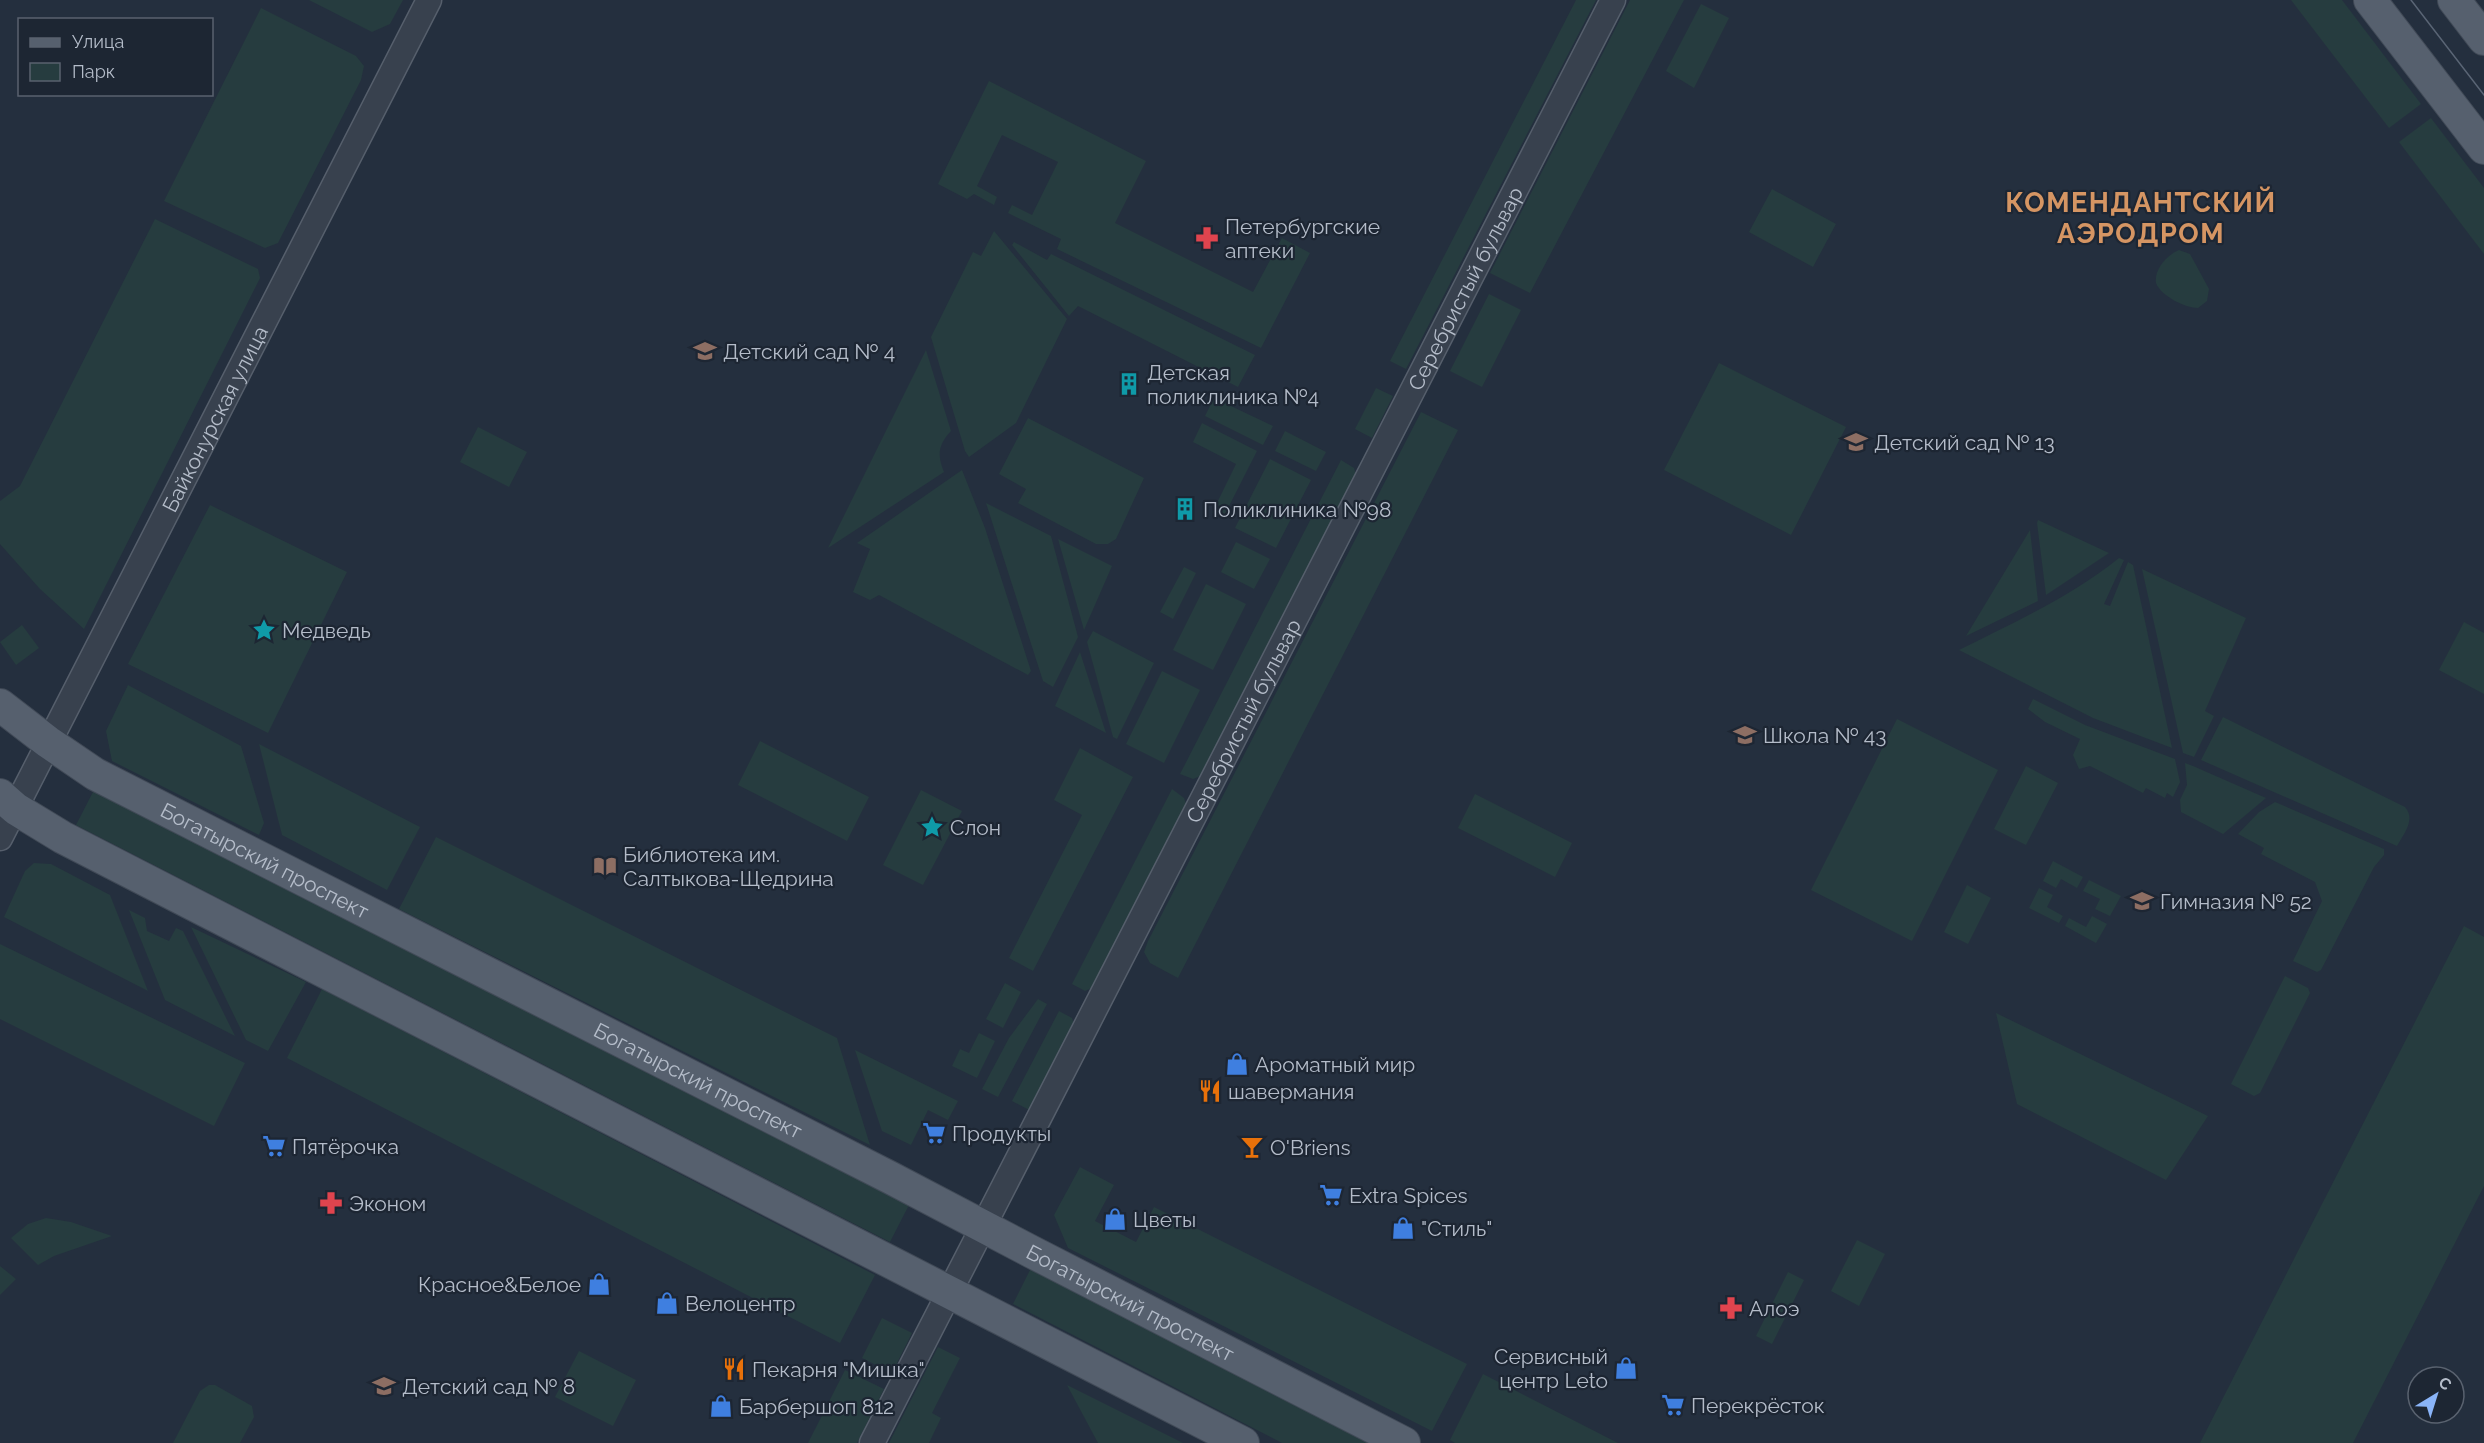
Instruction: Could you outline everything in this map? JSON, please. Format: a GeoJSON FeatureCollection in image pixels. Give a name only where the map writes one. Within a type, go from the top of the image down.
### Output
{"type":"FeatureCollection","features":[{"type":"Feature","properties":{"kind":"main road"},"geometry":{"type":"LineString","coordinates":[[2370,0],[2484,148]]}},
{"type":"Feature","properties":{"kind":"main road"},"geometry":{"type":"LineString","coordinates":[[2454,0],[2484,39]]}},
{"type":"Feature","properties":{"kind":"main road","name":"Богатырский проспект"},"geometry":{"type":"LineString","coordinates":[[0,705],[48,742],[105,780],[1404,1443]]}},
{"type":"Feature","properties":{"kind":"main road"},"geometry":{"type":"LineString","coordinates":[[8,802],[62,837],[1243,1443]]}},
{"type":"Feature","properties":{"kind":"street","name":"Байконурская улица"},"geometry":{"type":"LineString","coordinates":[[0,838],[8,802],[48,742],[429,0]]}},
{"type":"Feature","properties":{"kind":"street","name":"Серебристый бульвар"},"geometry":{"type":"LineString","coordinates":[[872,1443],[1613,0]]}},
{"type":"Feature","properties":{"kind":"green space"},"geometry":{"type":"Polygon","coordinates":[[[309,0],[403,0],[390,24],[372,32],[309,0]]]}},
{"type":"Feature","properties":{"kind":"green space"},"geometry":{"type":"Polygon","coordinates":[[[1576,0],[1596,0],[1406,369],[1390,361],[1576,0]]]}},
{"type":"Feature","properties":{"kind":"green space"},"geometry":{"type":"Polygon","coordinates":[[[1630,0],[1684,0],[1530,293],[1490,273],[1630,0]]]}},
{"type":"Feature","properties":{"kind":"green space"},"geometry":{"type":"Polygon","coordinates":[[[2291,0],[2342,0],[2421,104],[2389,128],[2291,0]]]}},
{"type":"Feature","properties":{"kind":"green space"},"geometry":{"type":"Polygon","coordinates":[[[1701,4],[1729,18],[1694,88],[1666,71],[1701,4]]]}},
{"type":"Feature","properties":{"kind":"green space"},"geometry":{"type":"Polygon","coordinates":[[[261,8],[356,56],[364,66],[361,80],[278,243],[265,248],[164,201],[261,8]]]}},
{"type":"Feature","properties":{"kind":"green space"},"geometry":{"type":"Polygon","coordinates":[[[989,81],[1146,161],[1115,223],[1253,292],[1282,238],[1310,253],[1261,348],[1057,249],[1061,239],[1008,213],[1012,205],[1032,215],[1058,162],[1002,135],[977,186],[997,197],[994,205],[974,194],[967,199],[938,184],[989,81]]]}},
{"type":"Feature","properties":{"kind":"green space"},"geometry":{"type":"Polygon","coordinates":[[[2431,118],[2484,188],[2484,254],[2399,142],[2431,118]]]}},
{"type":"Feature","properties":{"kind":"green space"},"geometry":{"type":"Polygon","coordinates":[[[1772,189],[1836,224],[1813,267],[1749,232],[1772,189]]]}},
{"type":"Feature","properties":{"kind":"green space"},"geometry":{"type":"Polygon","coordinates":[[[155,219],[258,269],[260,278],[84,629],[40,589],[0,544],[0,501],[20,486],[155,219]]]}},
{"type":"Feature","properties":{"kind":"green space"},"geometry":{"type":"Polygon","coordinates":[[[994,231],[1067,319],[1016,423],[969,457],[965,451],[931,337],[973,252],[981,256],[994,231]]]}},
{"type":"Feature","properties":{"kind":"green space"},"geometry":{"type":"Polygon","coordinates":[[[1014,242],[1047,260],[1051,254],[1255,355],[1238,387],[1078,306],[1069,316],[1012,245],[1014,242]]]}},
{"type":"Feature","properties":{"kind":"green space"},"geometry":{"type":"Polygon","coordinates":[[[2179,250],[2190,254],[2209,289],[2207,301],[2198,308],[2174,300],[2156,283],[2157,273],[2162,263],[2179,250]]]}},
{"type":"Feature","properties":{"kind":"green space"},"geometry":{"type":"Polygon","coordinates":[[[1489,294],[1521,310],[1482,387],[1450,371],[1489,294]]]}},
{"type":"Feature","properties":{"kind":"green space"},"geometry":{"type":"Polygon","coordinates":[[[926,350],[951,431],[943,441],[940,450],[944,472],[828,548],[926,350]]]}},
{"type":"Feature","properties":{"kind":"green space"},"geometry":{"type":"Polygon","coordinates":[[[1719,363],[1846,427],[1791,535],[1664,470],[1719,363]]]}},
{"type":"Feature","properties":{"kind":"green space"},"geometry":{"type":"Polygon","coordinates":[[[1376,388],[1393,396],[1372,438],[1355,429],[1376,388]]]}},
{"type":"Feature","properties":{"kind":"green space"},"geometry":{"type":"Polygon","coordinates":[[[1214,398],[1273,426],[1263,445],[1205,416],[1214,398]]]}},
{"type":"Feature","properties":{"kind":"green space"},"geometry":{"type":"Polygon","coordinates":[[[1421,412],[1458,430],[1178,978],[1150,963],[1144,952],[1148,941],[1421,412]]]}},
{"type":"Feature","properties":{"kind":"green space"},"geometry":{"type":"Polygon","coordinates":[[[1028,418],[1144,478],[1116,539],[1108,544],[1096,544],[1018,503],[1026,489],[999,474],[1028,418]]]}},
{"type":"Feature","properties":{"kind":"green space"},"geometry":{"type":"Polygon","coordinates":[[[1202,423],[1257,451],[1223,518],[1212,513],[1236,464],[1193,442],[1202,423]]]}},
{"type":"Feature","properties":{"kind":"green space"},"geometry":{"type":"Polygon","coordinates":[[[478,427],[527,452],[509,487],[460,462],[478,427]]]}},
{"type":"Feature","properties":{"kind":"green space"},"geometry":{"type":"Polygon","coordinates":[[[1285,431],[1326,452],[1316,471],[1275,451],[1285,431]]]}},
{"type":"Feature","properties":{"kind":"green space"},"geometry":{"type":"Polygon","coordinates":[[[1270,459],[1311,480],[1276,548],[1235,528],[1270,459]]]}},
{"type":"Feature","properties":{"kind":"green space"},"geometry":{"type":"Polygon","coordinates":[[[1341,460],[1354,468],[1356,475],[1203,775],[1193,779],[1180,774],[1341,460]]]}},
{"type":"Feature","properties":{"kind":"green space"},"geometry":{"type":"Polygon","coordinates":[[[962,470],[985,528],[1031,671],[1028,675],[879,595],[870,600],[853,592],[870,549],[857,543],[962,470]]]}},
{"type":"Feature","properties":{"kind":"green space"},"geometry":{"type":"Polygon","coordinates":[[[986,503],[1051,536],[1078,637],[1053,687],[1043,681],[986,503]]]}},
{"type":"Feature","properties":{"kind":"green space"},"geometry":{"type":"Polygon","coordinates":[[[210,505],[347,572],[268,733],[128,664],[210,505]]]}},
{"type":"Feature","properties":{"kind":"green space"},"geometry":{"type":"Polygon","coordinates":[[[2038,520],[2109,553],[2046,595],[2038,520]]]}},
{"type":"Feature","properties":{"kind":"green space"},"geometry":{"type":"Polygon","coordinates":[[[2030,530],[2038,601],[1966,636],[2030,530]]]}},
{"type":"Feature","properties":{"kind":"green space"},"geometry":{"type":"Polygon","coordinates":[[[1058,539],[1112,566],[1084,630],[1058,539]]]}},
{"type":"Feature","properties":{"kind":"green space"},"geometry":{"type":"Polygon","coordinates":[[[1236,542],[1270,559],[1254,589],[1221,572],[1236,542]]]}},
{"type":"Feature","properties":{"kind":"green space"},"geometry":{"type":"Polygon","coordinates":[[[2119,558],[2124,560],[2104,604],[2110,606],[2128,562],[2133,565],[2172,748],[2093,718],[1959,650],[2062,597],[2119,558]]]}},
{"type":"Feature","properties":{"kind":"green space"},"geometry":{"type":"Polygon","coordinates":[[[1184,567],[1196,573],[1173,619],[1160,612],[1184,567]]]}},
{"type":"Feature","properties":{"kind":"green space"},"geometry":{"type":"Polygon","coordinates":[[[2142,569],[2246,618],[2205,711],[2214,716],[2194,757],[2183,753],[2142,569]]]}},
{"type":"Feature","properties":{"kind":"green space"},"geometry":{"type":"Polygon","coordinates":[[[1206,584],[1246,604],[1213,670],[1173,650],[1206,584]]]}},
{"type":"Feature","properties":{"kind":"green space"},"geometry":{"type":"Polygon","coordinates":[[[2464,622],[2484,633],[2484,694],[2439,670],[2464,622]]]}},
{"type":"Feature","properties":{"kind":"green space"},"geometry":{"type":"Polygon","coordinates":[[[22,625],[39,648],[16,665],[0,642],[22,625]]]}},
{"type":"Feature","properties":{"kind":"green space"},"geometry":{"type":"Polygon","coordinates":[[[1093,631],[1154,663],[1117,739],[1113,737],[1087,642],[1093,631]]]}},
{"type":"Feature","properties":{"kind":"green space"},"geometry":{"type":"Polygon","coordinates":[[[1080,652],[1106,733],[1055,706],[1080,652]]]}},
{"type":"Feature","properties":{"kind":"green space"},"geometry":{"type":"Polygon","coordinates":[[[1162,671],[1200,690],[1164,763],[1126,744],[1162,671]]]}},
{"type":"Feature","properties":{"kind":"green space"},"geometry":{"type":"Polygon","coordinates":[[[128,685],[241,746],[264,823],[259,835],[112,761],[106,731],[128,685]]]}},
{"type":"Feature","properties":{"kind":"green space"},"geometry":{"type":"Polygon","coordinates":[[[2033,699],[2085,725],[2175,759],[2180,782],[2173,797],[2167,793],[2165,798],[2146,788],[2143,793],[2090,766],[2079,769],[2073,755],[2080,739],[2045,722],[2028,709],[2033,699]]]}},
{"type":"Feature","properties":{"kind":"green space"},"geometry":{"type":"Polygon","coordinates":[[[2223,717],[2405,807],[2409,821],[2406,832],[2397,846],[2201,760],[2223,717]]]}},
{"type":"Feature","properties":{"kind":"green space"},"geometry":{"type":"Polygon","coordinates":[[[1897,719],[1998,770],[1912,941],[1811,890],[1897,719]]]}},
{"type":"Feature","properties":{"kind":"green space"},"geometry":{"type":"Polygon","coordinates":[[[760,741],[869,797],[847,841],[738,785],[760,741]]]}},
{"type":"Feature","properties":{"kind":"green space"},"geometry":{"type":"Polygon","coordinates":[[[259,744],[420,827],[387,890],[282,835],[259,744]]]}},
{"type":"Feature","properties":{"kind":"green space"},"geometry":{"type":"Polygon","coordinates":[[[1080,748],[1133,777],[1033,971],[1009,958],[1082,815],[1054,800],[1080,748]]]}},
{"type":"Feature","properties":{"kind":"green space"},"geometry":{"type":"Polygon","coordinates":[[[2185,763],[2266,798],[2223,834],[2181,812],[2180,800],[2187,785],[2185,763]]]}},
{"type":"Feature","properties":{"kind":"green space"},"geometry":{"type":"Polygon","coordinates":[[[2026,766],[2058,783],[2026,845],[1994,829],[2026,766]]]}},
{"type":"Feature","properties":{"kind":"green space"},"geometry":{"type":"Polygon","coordinates":[[[95,788],[909,1205],[890,1242],[76,825],[95,788]]]}},
{"type":"Feature","properties":{"kind":"green space"},"geometry":{"type":"Polygon","coordinates":[[[1172,789],[1184,798],[1187,806],[1094,987],[1085,991],[1072,984],[1172,789]]]}},
{"type":"Feature","properties":{"kind":"green space"},"geometry":{"type":"Polygon","coordinates":[[[921,790],[962,811],[923,885],[883,865],[921,790]]]}},
{"type":"Feature","properties":{"kind":"green space"},"geometry":{"type":"Polygon","coordinates":[[[1475,794],[1572,843],[1555,877],[1458,828],[1475,794]]]}},
{"type":"Feature","properties":{"kind":"green space"},"geometry":{"type":"Polygon","coordinates":[[[2275,802],[2384,849],[2384,855],[2374,867],[2321,970],[2317,972],[2293,961],[2322,901],[2315,882],[2261,854],[2264,848],[2238,834],[2259,812],[2275,802]]]}},
{"type":"Feature","properties":{"kind":"green space"},"geometry":{"type":"Polygon","coordinates":[[[436,837],[837,1038],[870,1145],[399,909],[436,837]]]}},
{"type":"Feature","properties":{"kind":"green space"},"geometry":{"type":"Polygon","coordinates":[[[2053,861],[2083,877],[2077,888],[2061,879],[2056,888],[2043,881],[2053,861]]]}},
{"type":"Feature","properties":{"kind":"green space"},"geometry":{"type":"Polygon","coordinates":[[[34,863],[51,864],[110,895],[148,991],[4,917],[25,871],[34,863]]]}},
{"type":"Feature","properties":{"kind":"green space"},"geometry":{"type":"Polygon","coordinates":[[[2089,880],[2121,896],[2110,916],[2095,909],[2100,899],[2083,891],[2089,880]]]}},
{"type":"Feature","properties":{"kind":"green space"},"geometry":{"type":"Polygon","coordinates":[[[1967,885],[1991,898],[1968,944],[1944,932],[1967,885]]]}},
{"type":"Feature","properties":{"kind":"green space"},"geometry":{"type":"Polygon","coordinates":[[[2039,888],[2053,895],[2047,907],[2063,916],[2059,923],[2029,908],[2039,888]]]}},
{"type":"Feature","properties":{"kind":"green space"},"geometry":{"type":"Polygon","coordinates":[[[129,910],[145,918],[147,931],[169,941],[176,928],[183,931],[235,1036],[165,1000],[129,910]]]}},
{"type":"Feature","properties":{"kind":"green space"},"geometry":{"type":"Polygon","coordinates":[[[2092,916],[2107,924],[2096,943],[2065,926],[2069,918],[2086,927],[2092,916]]]}},
{"type":"Feature","properties":{"kind":"green space"},"geometry":{"type":"Polygon","coordinates":[[[2464,926],[2484,937],[2484,1186],[2353,1443],[2200,1443],[2464,926]]]}},
{"type":"Feature","properties":{"kind":"green space"},"geometry":{"type":"Polygon","coordinates":[[[191,927],[306,982],[268,1051],[246,1040],[191,927]]]}},
{"type":"Feature","properties":{"kind":"green space"},"geometry":{"type":"Polygon","coordinates":[[[0,944],[245,1063],[214,1126],[0,1019],[0,944]]]}},
{"type":"Feature","properties":{"kind":"green space"},"geometry":{"type":"Polygon","coordinates":[[[2285,976],[2308,988],[2310,993],[2260,1093],[2254,1096],[2231,1084],[2285,976]]]}},
{"type":"Feature","properties":{"kind":"green space"},"geometry":{"type":"Polygon","coordinates":[[[1005,983],[1021,992],[1003,1028],[986,1019],[1005,983]]]}},
{"type":"Feature","properties":{"kind":"green space"},"geometry":{"type":"Polygon","coordinates":[[[322,989],[875,1275],[840,1343],[287,1058],[322,989]]]}},
{"type":"Feature","properties":{"kind":"green space"},"geometry":{"type":"Polygon","coordinates":[[[1038,999],[1047,1004],[998,1097],[982,1089],[1009,1038],[1038,999]]]}},
{"type":"Feature","properties":{"kind":"green space"},"geometry":{"type":"Polygon","coordinates":[[[1059,1011],[1072,1018],[1074,1024],[1031,1111],[1012,1101],[1059,1011]]]}},
{"type":"Feature","properties":{"kind":"green space"},"geometry":{"type":"Polygon","coordinates":[[[1996,1013],[2208,1116],[2166,1180],[2017,1104],[1996,1013]]]}},
{"type":"Feature","properties":{"kind":"green space"},"geometry":{"type":"Polygon","coordinates":[[[979,1033],[995,1041],[977,1078],[952,1066],[960,1049],[969,1053],[979,1033]]]}},
{"type":"Feature","properties":{"kind":"green space"},"geometry":{"type":"Polygon","coordinates":[[[855,1050],[958,1101],[948,1120],[928,1110],[911,1145],[882,1131],[855,1050]]]}},
{"type":"Feature","properties":{"kind":"green space"},"geometry":{"type":"Polygon","coordinates":[[[1080,1167],[1114,1185],[1095,1221],[1136,1242],[1154,1207],[1467,1364],[1432,1431],[1068,1248],[1054,1215],[1080,1167]]]}},
{"type":"Feature","properties":{"kind":"green space"},"geometry":{"type":"Polygon","coordinates":[[[46,1218],[71,1222],[112,1236],[54,1256],[38,1265],[11,1238],[28,1224],[46,1218]]]}},
{"type":"Feature","properties":{"kind":"green space"},"geometry":{"type":"Polygon","coordinates":[[[1857,1240],[1885,1254],[1859,1306],[1831,1291],[1857,1240]]]}},
{"type":"Feature","properties":{"kind":"green space"},"geometry":{"type":"Polygon","coordinates":[[[0,1266],[16,1279],[0,1295],[0,1266]]]}},
{"type":"Feature","properties":{"kind":"green space"},"geometry":{"type":"Polygon","coordinates":[[[1031,1268],[1372,1443],[1282,1443],[1013,1304],[1031,1268]]]}},
{"type":"Feature","properties":{"kind":"green space"},"geometry":{"type":"Polygon","coordinates":[[[1788,1272],[1804,1280],[1772,1344],[1756,1336],[1788,1272]]]}},
{"type":"Feature","properties":{"kind":"green space"},"geometry":{"type":"Polygon","coordinates":[[[882,1318],[912,1333],[892,1373],[862,1358],[882,1318]]]}},
{"type":"Feature","properties":{"kind":"green space"},"geometry":{"type":"Polygon","coordinates":[[[938,1347],[960,1358],[932,1413],[941,1418],[929,1443],[889,1443],[938,1347]]]}},
{"type":"Feature","properties":{"kind":"green space"},"geometry":{"type":"Polygon","coordinates":[[[579,1351],[636,1380],[613,1426],[555,1397],[579,1351]]]}},
{"type":"Feature","properties":{"kind":"green space"},"geometry":{"type":"Polygon","coordinates":[[[845,1370],[884,1389],[857,1443],[808,1443],[845,1370]]]}},
{"type":"Feature","properties":{"kind":"green space"},"geometry":{"type":"Polygon","coordinates":[[[1483,1374],[1618,1443],[1455,1443],[1450,1440],[1483,1374]]]}},
{"type":"Feature","properties":{"kind":"green space"},"geometry":{"type":"Polygon","coordinates":[[[209,1385],[215,1385],[252,1406],[254,1417],[240,1443],[173,1443],[200,1391],[209,1385]]]}},
{"type":"Feature","properties":{"kind":"green space"},"geometry":{"type":"Polygon","coordinates":[[[1067,1385],[1183,1443],[1098,1443],[1067,1385]]]}},
{"type":"Feature","properties":{"kind":"tram line"},"geometry":{"type":"LineString","coordinates":[[2411,0],[2484,95]]}},
{"type":"Feature","properties":{"kind":"place","name":"Петербургские аптеки"},"geometry":{"type":"Point","coordinates":[1207,238]}},
{"type":"Feature","properties":{"kind":"place","name":"Детский сад № 4"},"geometry":{"type":"Point","coordinates":[705,351]}},
{"type":"Feature","properties":{"kind":"place","name":"Детская поликлиника №4"},"geometry":{"type":"Point","coordinates":[1129,384]}},
{"type":"Feature","properties":{"kind":"place","name":"Детский сад № 13"},"geometry":{"type":"Point","coordinates":[1856,442]}},
{"type":"Feature","properties":{"kind":"place","name":"Поликлиника №98"},"geometry":{"type":"Point","coordinates":[1185,509]}},
{"type":"Feature","properties":{"kind":"place","name":"Медведь"},"geometry":{"type":"Point","coordinates":[264,630]}},
{"type":"Feature","properties":{"kind":"place","name":"Школа № 43"},"geometry":{"type":"Point","coordinates":[1745,735]}},
{"type":"Feature","properties":{"kind":"place","name":"Слон"},"geometry":{"type":"Point","coordinates":[932,827]}},
{"type":"Feature","properties":{"kind":"place","name":"Библиотека им. Салтыкова-Щедрина"},"geometry":{"type":"Point","coordinates":[605,866]}},
{"type":"Feature","properties":{"kind":"place","name":"Гимназия № 52"},"geometry":{"type":"Point","coordinates":[2142,901]}},
{"type":"Feature","properties":{"kind":"place","name":"Ароматный мир"},"geometry":{"type":"Point","coordinates":[1237,1064]}},
{"type":"Feature","properties":{"kind":"place","name":"шавермания"},"geometry":{"type":"Point","coordinates":[1210,1091]}},
{"type":"Feature","properties":{"kind":"place","name":"Продукты"},"geometry":{"type":"Point","coordinates":[934,1133]}},
{"type":"Feature","properties":{"kind":"place","name":"Пятёрочка"},"geometry":{"type":"Point","coordinates":[274,1146]}},
{"type":"Feature","properties":{"kind":"place","name":"O'Briens"},"geometry":{"type":"Point","coordinates":[1252,1147]}},
{"type":"Feature","properties":{"kind":"place","name":"Extra Spices"},"geometry":{"type":"Point","coordinates":[1331,1195]}},
{"type":"Feature","properties":{"kind":"place","name":"Эконом"},"geometry":{"type":"Point","coordinates":[331,1203]}},
{"type":"Feature","properties":{"kind":"place","name":"Цветы"},"geometry":{"type":"Point","coordinates":[1115,1219]}},
{"type":"Feature","properties":{"kind":"place","name":"\"Стиль\""},"geometry":{"type":"Point","coordinates":[1403,1228]}},
{"type":"Feature","properties":{"kind":"place","name":"Красное&Белое"},"geometry":{"type":"Point","coordinates":[599,1284]}},
{"type":"Feature","properties":{"kind":"place","name":"Велоцентр"},"geometry":{"type":"Point","coordinates":[667,1303]}},
{"type":"Feature","properties":{"kind":"place","name":"Алоэ"},"geometry":{"type":"Point","coordinates":[1731,1308]}},
{"type":"Feature","properties":{"kind":"place","name":"Сервисный центр Leto"},"geometry":{"type":"Point","coordinates":[1626,1368]}},
{"type":"Feature","properties":{"kind":"place","name":"Пекарня \"Мишка\""},"geometry":{"type":"Point","coordinates":[734,1369]}},
{"type":"Feature","properties":{"kind":"place","name":"Детский сад № 8"},"geometry":{"type":"Point","coordinates":[384,1386]}},
{"type":"Feature","properties":{"kind":"place","name":"Перекрёсток"},"geometry":{"type":"Point","coordinates":[1673,1405]}},
{"type":"Feature","properties":{"kind":"place","name":"Барбершоп 812"},"geometry":{"type":"Point","coordinates":[721,1406]}},
{"type":"Feature","properties":{"kind":"district","name":"КОМЕНДАНТСКИЙ АЭРОДРОМ"},"geometry":{"type":"Point","coordinates":[2141,218]}}]}
